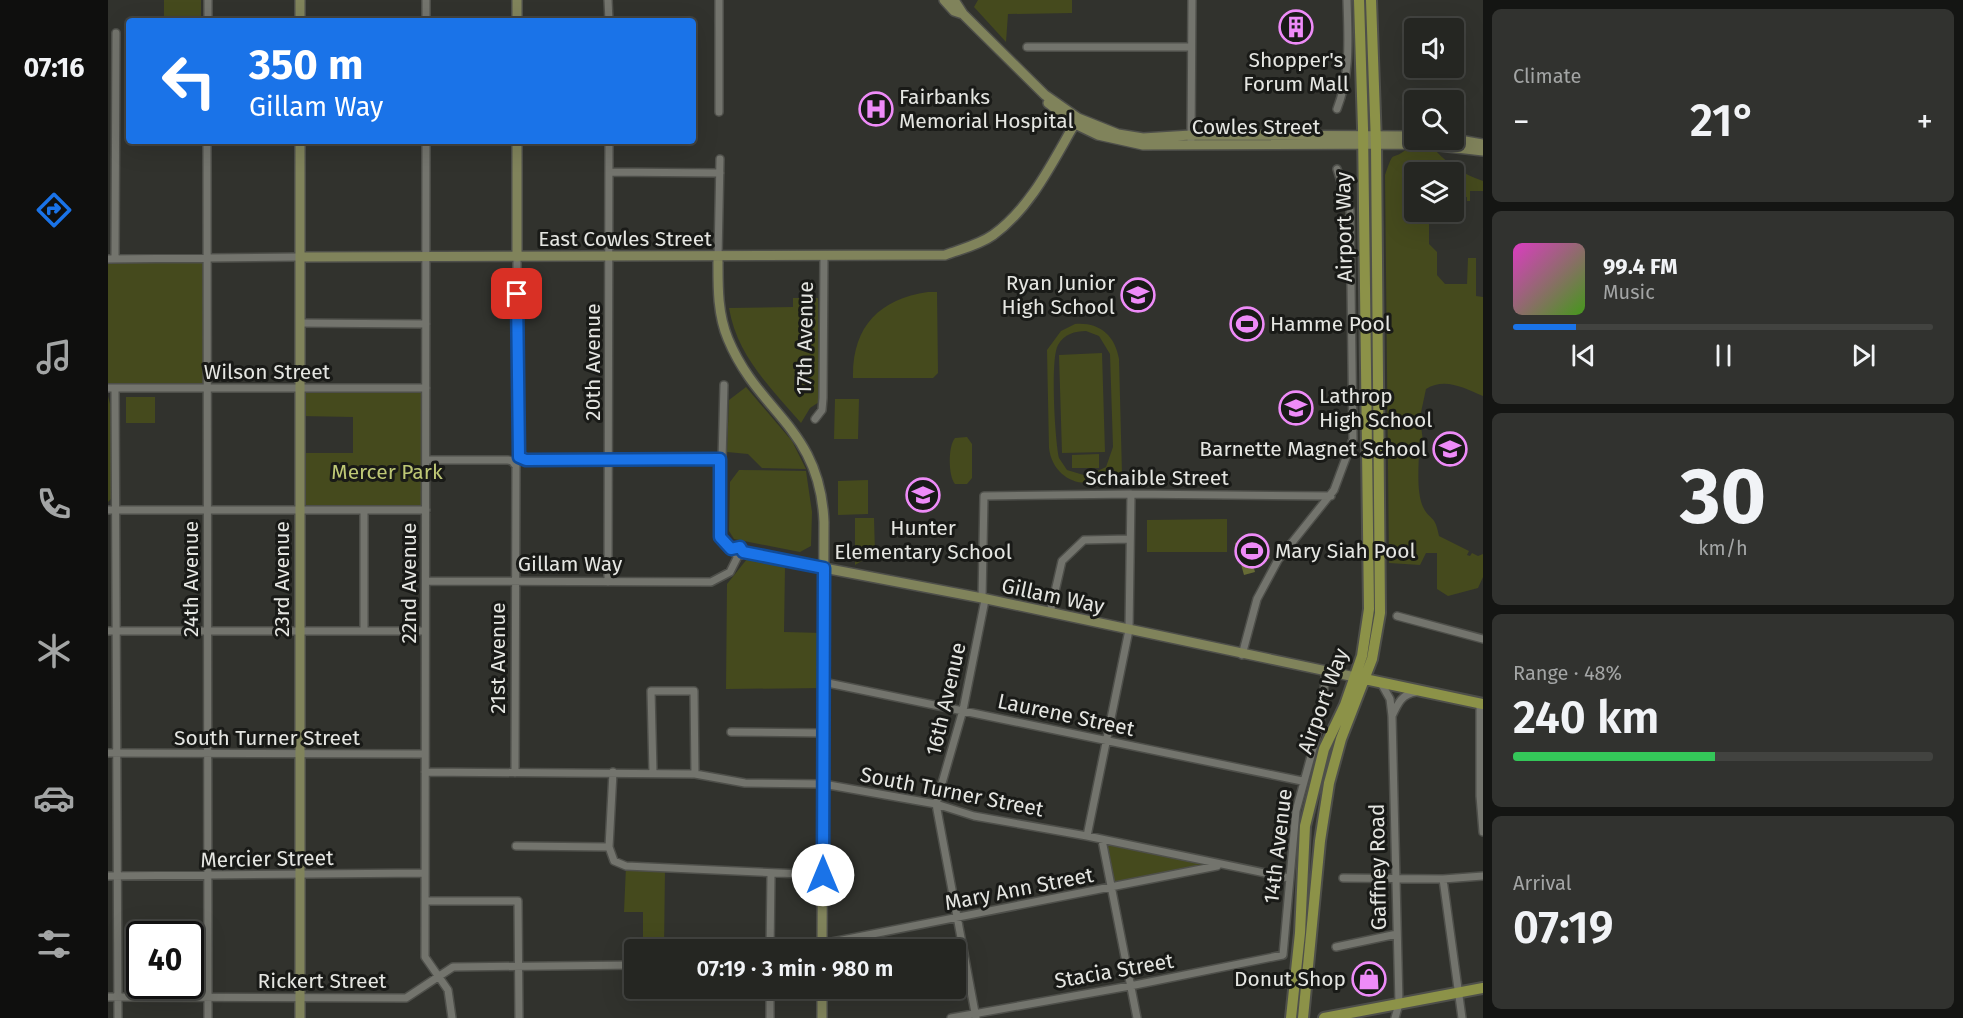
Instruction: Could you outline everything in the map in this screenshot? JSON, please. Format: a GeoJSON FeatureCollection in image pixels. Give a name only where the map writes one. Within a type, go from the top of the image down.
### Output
{"type":"FeatureCollection","features":[{"type":"Feature","properties":{"kind":"main road","name":"Airport Way"},"geometry":{"type":"LineString","coordinates":[[1303,1018],[1320,841],[1329,783],[1360,678],[1369,609],[1359,0]]}},
{"type":"Feature","properties":{"kind":"main road","name":"Airport Way"},"geometry":{"type":"LineString","coordinates":[[1291,1018],[1300,933],[1305,826],[1324,749],[1372,659],[1380,614],[1376,140],[1371,0]]}},
{"type":"Feature","properties":{"kind":"main road"},"geometry":{"type":"LineString","coordinates":[[1360,678],[1482,704]]}},
{"type":"Feature","properties":{"kind":"main road"},"geometry":{"type":"LineString","coordinates":[[1324,1018],[1483,988]]}},
{"type":"Feature","properties":{"kind":"street"},"geometry":{"type":"LineString","coordinates":[[208,0],[208,18]]}},
{"type":"Feature","properties":{"kind":"street"},"geometry":{"type":"LineString","coordinates":[[300,0],[300,18]]}},
{"type":"Feature","properties":{"kind":"street"},"geometry":{"type":"LineString","coordinates":[[426,0],[426,18]]}},
{"type":"Feature","properties":{"kind":"street"},"geometry":{"type":"LineString","coordinates":[[517,0],[517,18]]}},
{"type":"Feature","properties":{"kind":"street"},"geometry":{"type":"LineString","coordinates":[[608,0],[609,18]]}},
{"type":"Feature","properties":{"kind":"street"},"geometry":{"type":"LineString","coordinates":[[719,0],[719,112]]}},
{"type":"Feature","properties":{"kind":"street"},"geometry":{"type":"LineString","coordinates":[[944,0],[954,11],[963,14]]}},
{"type":"Feature","properties":{"kind":"street"},"geometry":{"type":"LineString","coordinates":[[954,0],[963,14],[1044,95],[1076,121]]}},
{"type":"Feature","properties":{"kind":"street"},"geometry":{"type":"LineString","coordinates":[[1191,145],[1192,0]]}},
{"type":"Feature","properties":{"kind":"street"},"geometry":{"type":"LineString","coordinates":[[1337,109],[1346,84],[1348,66],[1347,0]]}},
{"type":"Feature","properties":{"kind":"street"},"geometry":{"type":"LineString","coordinates":[[112,259],[116,33]]}},
{"type":"Feature","properties":{"kind":"street"},"geometry":{"type":"LineString","coordinates":[[1027,47],[1191,47]]}},
{"type":"Feature","properties":{"kind":"street","name":"Cowles Street"},"geometry":{"type":"LineString","coordinates":[[1076,121],[1098,135],[1155,146],[1363,140]]}},
{"type":"Feature","properties":{"kind":"street","name":"Cowles Street"},"geometry":{"type":"LineString","coordinates":[[1076,121],[1128,137],[1191,135],[1376,140],[1483,151]]}},
{"type":"Feature","properties":{"kind":"street","name":"East Cowles Street"},"geometry":{"type":"LineString","coordinates":[[112,259],[945,255],[987,238],[1013,218],[1035,192],[1076,121]]}},
{"type":"Feature","properties":{"kind":"street","name":"Cowles Street"},"geometry":{"type":"LineString","coordinates":[[1376,140],[1404,137]]}},
{"type":"Feature","properties":{"kind":"street"},"geometry":{"type":"LineString","coordinates":[[1464,141],[1483,144]]}},
{"type":"Feature","properties":{"kind":"street","name":"24th Avenue"},"geometry":{"type":"LineString","coordinates":[[207,144],[208,1018]]}},
{"type":"Feature","properties":{"kind":"street","name":"23rd Avenue"},"geometry":{"type":"LineString","coordinates":[[300,144],[300,1018]]}},
{"type":"Feature","properties":{"kind":"street","name":"22nd Avenue"},"geometry":{"type":"LineString","coordinates":[[426,144],[425,957],[448,990],[452,1018]]}},
{"type":"Feature","properties":{"kind":"street"},"geometry":{"type":"LineString","coordinates":[[517,144],[517,451],[519,457],[526,460],[720,459]]}},
{"type":"Feature","properties":{"kind":"street","name":"20th Avenue"},"geometry":{"type":"LineString","coordinates":[[608,582],[609,144]]}},
{"type":"Feature","properties":{"kind":"street"},"geometry":{"type":"LineString","coordinates":[[720,159],[718,257],[720,306],[727,338],[743,368],[794,430],[815,466],[824,505],[822,939]]}},
{"type":"Feature","properties":{"kind":"street"},"geometry":{"type":"LineString","coordinates":[[1242,655],[1253,610],[1272,571],[1289,545],[1331,496],[1346,465],[1353,440],[1350,210],[1337,169]]}},
{"type":"Feature","properties":{"kind":"street"},"geometry":{"type":"LineString","coordinates":[[609,172],[720,173]]}},
{"type":"Feature","properties":{"kind":"street","name":"17th Avenue"},"geometry":{"type":"LineString","coordinates":[[815,419],[822,410],[823,398],[824,256]]}},
{"type":"Feature","properties":{"kind":"street"},"geometry":{"type":"LineString","coordinates":[[300,323],[426,324]]}},
{"type":"Feature","properties":{"kind":"street"},"geometry":{"type":"LineString","coordinates":[[724,385],[720,459],[720,537],[726,546],[738,552]]}},
{"type":"Feature","properties":{"kind":"street"},"geometry":{"type":"LineString","coordinates":[[111,388],[112,876],[118,1018]]}},
{"type":"Feature","properties":{"kind":"street","name":"Wilson Street"},"geometry":{"type":"LineString","coordinates":[[111,388],[426,388]]}},
{"type":"Feature","properties":{"kind":"street","name":"21st Avenue"},"geometry":{"type":"LineString","coordinates":[[426,460],[508,460],[515,463],[515,773]]}},
{"type":"Feature","properties":{"kind":"street"},"geometry":{"type":"LineString","coordinates":[[1087,836],[1129,630],[1131,494]]}},
{"type":"Feature","properties":{"kind":"street","name":"Schaible Street"},"geometry":{"type":"LineString","coordinates":[[984,496],[1131,494],[1331,496]]}},
{"type":"Feature","properties":{"kind":"street","name":"16th Avenue"},"geometry":{"type":"LineString","coordinates":[[975,1016],[936,804],[963,710],[984,599],[984,496]]}},
{"type":"Feature","properties":{"kind":"street"},"geometry":{"type":"LineString","coordinates":[[112,510],[426,510]]}},
{"type":"Feature","properties":{"kind":"street"},"geometry":{"type":"LineString","coordinates":[[364,510],[364,630]]}},
{"type":"Feature","properties":{"kind":"street"},"geometry":{"type":"LineString","coordinates":[[1050,613],[1062,561],[1084,540],[1130,539]]}},
{"type":"Feature","properties":{"kind":"street","name":"Gillam Way"},"geometry":{"type":"LineString","coordinates":[[426,581],[713,581],[730,572],[738,552],[984,599],[1360,678]]}},
{"type":"Feature","properties":{"kind":"street"},"geometry":{"type":"LineString","coordinates":[[1397,616],[1483,639]]}},
{"type":"Feature","properties":{"kind":"street"},"geometry":{"type":"LineString","coordinates":[[112,631],[426,631]]}},
{"type":"Feature","properties":{"kind":"street","name":"14th Avenue"},"geometry":{"type":"LineString","coordinates":[[1283,955],[1289,878],[1302,781],[1320,723],[1326,672]]}},
{"type":"Feature","properties":{"kind":"street","name":"Laurene Street"},"geometry":{"type":"LineString","coordinates":[[823,682],[1302,781]]}},
{"type":"Feature","properties":{"kind":"street","name":"Gaffney Road"},"geometry":{"type":"LineString","coordinates":[[1381,683],[1390,699],[1392,716],[1398,1004],[1395,1018]]}},
{"type":"Feature","properties":{"kind":"street"},"geometry":{"type":"LineString","coordinates":[[653,773],[651,691],[694,691],[695,774]]}},
{"type":"Feature","properties":{"kind":"street"},"geometry":{"type":"LineString","coordinates":[[1392,716],[1408,693],[1423,692]]}},
{"type":"Feature","properties":{"kind":"street"},"geometry":{"type":"LineString","coordinates":[[1482,704],[1480,796],[1483,832]]}},
{"type":"Feature","properties":{"kind":"street"},"geometry":{"type":"LineString","coordinates":[[731,732],[823,733]]}},
{"type":"Feature","properties":{"kind":"street","name":"South Turner Street"},"geometry":{"type":"LineString","coordinates":[[112,753],[426,754]]}},
{"type":"Feature","properties":{"kind":"street","name":"South Turner Street"},"geometry":{"type":"LineString","coordinates":[[425,772],[695,774],[745,783],[824,784],[936,804],[974,816],[1087,836],[1289,878]]}},
{"type":"Feature","properties":{"kind":"street"},"geometry":{"type":"LineString","coordinates":[[613,772],[609,847],[614,861],[626,866],[771,875],[823,875]]}},
{"type":"Feature","properties":{"kind":"street"},"geometry":{"type":"LineString","coordinates":[[1102,840],[1137,1018]]}},
{"type":"Feature","properties":{"kind":"street"},"geometry":{"type":"LineString","coordinates":[[516,846],[609,847]]}},
{"type":"Feature","properties":{"kind":"street","name":"Mary Ann Street"},"geometry":{"type":"LineString","coordinates":[[859,939],[1221,865]]}},
{"type":"Feature","properties":{"kind":"street","name":"Mercier Street"},"geometry":{"type":"LineString","coordinates":[[112,876],[425,873]]}},
{"type":"Feature","properties":{"kind":"street"},"geometry":{"type":"LineString","coordinates":[[770,939],[771,875]]}},
{"type":"Feature","properties":{"kind":"street"},"geometry":{"type":"LineString","coordinates":[[1343,878],[1443,879],[1483,876]]}},
{"type":"Feature","properties":{"kind":"street"},"geometry":{"type":"LineString","coordinates":[[1443,879],[1462,1018]]}},
{"type":"Feature","properties":{"kind":"street"},"geometry":{"type":"LineString","coordinates":[[426,901],[518,901],[519,1018]]}},
{"type":"Feature","properties":{"kind":"street"},"geometry":{"type":"LineString","coordinates":[[1336,947],[1396,934]]}},
{"type":"Feature","properties":{"kind":"street","name":"Stacia Street"},"geometry":{"type":"LineString","coordinates":[[951,1018],[975,1016],[1283,955]]}},
{"type":"Feature","properties":{"kind":"street","name":"Rickert Street"},"geometry":{"type":"LineString","coordinates":[[108,997],[406,998],[453,967],[624,964]]}},
{"type":"Feature","properties":{"kind":"street"},"geometry":{"type":"LineString","coordinates":[[770,999],[770,1018]]}},
{"type":"Feature","properties":{"kind":"street"},"geometry":{"type":"LineString","coordinates":[[822,999],[822,1018]]}},
{"type":"Feature","properties":{"kind":"green space"},"geometry":{"type":"Polygon","coordinates":[[[164,0],[201,0],[201,18],[164,18],[164,0]]]}},
{"type":"Feature","properties":{"kind":"green space"},"geometry":{"type":"Polygon","coordinates":[[[978,0],[1072,0],[1072,13],[1008,14],[1006,42],[974,7],[978,0]]]}},
{"type":"Feature","properties":{"kind":"green space"},"geometry":{"type":"Polygon","coordinates":[[[1406,150],[1435,150],[1447,162],[1404,162],[1404,222],[1429,222],[1429,244],[1437,252],[1437,275],[1445,284],[1467,284],[1468,258],[1476,258],[1476,296],[1483,297],[1483,396],[1462,387],[1447,384],[1426,389],[1420,417],[1423,442],[1416,443],[1419,448],[1419,494],[1423,507],[1436,524],[1439,536],[1469,551],[1467,555],[1483,554],[1483,577],[1478,588],[1448,596],[1437,589],[1437,553],[1426,553],[1420,565],[1389,563],[1385,175],[1392,158],[1406,150]]]}},
{"type":"Feature","properties":{"kind":"green space"},"geometry":{"type":"Polygon","coordinates":[[[1464,172],[1483,181],[1483,191],[1470,191],[1470,201],[1467,201],[1467,197],[1464,197],[1464,172]]]}},
{"type":"Feature","properties":{"kind":"green space"},"geometry":{"type":"Polygon","coordinates":[[[207,258],[207,388],[108,388],[108,259],[207,258]]]}},
{"type":"Feature","properties":{"kind":"green space"},"geometry":{"type":"Polygon","coordinates":[[[928,292],[937,292],[938,373],[933,378],[853,378],[857,344],[872,318],[895,301],[928,292]]]}},
{"type":"Feature","properties":{"kind":"green space"},"geometry":{"type":"Polygon","coordinates":[[[793,298],[818,298],[819,402],[810,408],[801,423],[767,384],[747,356],[733,325],[729,308],[793,307],[793,298]]]}},
{"type":"Feature","properties":{"kind":"green space"},"geometry":{"type":"Polygon","coordinates":[[[1075,324],[1091,325],[1104,332],[1114,343],[1119,359],[1122,474],[1115,474],[1114,469],[1105,477],[1095,481],[1084,483],[1074,481],[1065,476],[1052,460],[1049,448],[1047,350],[1061,331],[1075,324]],[[1086,331],[1067,336],[1058,345],[1054,366],[1055,418],[1059,458],[1067,470],[1087,476],[1106,467],[1113,447],[1110,354],[1099,336],[1086,331]]]}},
{"type":"Feature","properties":{"kind":"green space"},"geometry":{"type":"Polygon","coordinates":[[[1102,353],[1105,452],[1062,453],[1059,355],[1102,353]]]}},
{"type":"Feature","properties":{"kind":"green space"},"geometry":{"type":"Polygon","coordinates":[[[746,387],[792,441],[806,469],[762,468],[748,454],[727,452],[729,400],[746,387]]]}},
{"type":"Feature","properties":{"kind":"green space","name":"Mercer Park"},"geometry":{"type":"Polygon","coordinates":[[[426,388],[426,510],[300,510],[300,453],[353,453],[353,417],[300,416],[300,389],[426,388]]]}},
{"type":"Feature","properties":{"kind":"green space"},"geometry":{"type":"Polygon","coordinates":[[[108,396],[113,415],[111,499],[108,502],[108,396]]]}},
{"type":"Feature","properties":{"kind":"green space"},"geometry":{"type":"Polygon","coordinates":[[[126,397],[155,397],[155,423],[126,423],[126,397]]]}},
{"type":"Feature","properties":{"kind":"green space"},"geometry":{"type":"Polygon","coordinates":[[[835,399],[859,399],[858,439],[834,439],[835,399]]]}},
{"type":"Feature","properties":{"kind":"green space"},"geometry":{"type":"Polygon","coordinates":[[[967,437],[972,444],[972,478],[967,484],[955,484],[950,468],[951,447],[955,438],[967,437]]]}},
{"type":"Feature","properties":{"kind":"green space"},"geometry":{"type":"Polygon","coordinates":[[[1099,454],[1099,468],[1072,468],[1072,455],[1099,454]]]}},
{"type":"Feature","properties":{"kind":"green space"},"geometry":{"type":"Polygon","coordinates":[[[739,470],[806,471],[812,512],[811,546],[800,552],[734,539],[729,531],[730,482],[739,470]]]}},
{"type":"Feature","properties":{"kind":"green space"},"geometry":{"type":"Polygon","coordinates":[[[868,480],[868,514],[838,515],[838,481],[868,480]]]}},
{"type":"Feature","properties":{"kind":"green space"},"geometry":{"type":"Polygon","coordinates":[[[855,518],[874,518],[875,553],[855,565],[855,518]]]}},
{"type":"Feature","properties":{"kind":"green space"},"geometry":{"type":"Polygon","coordinates":[[[1227,519],[1227,552],[1147,552],[1147,520],[1227,519]]]}},
{"type":"Feature","properties":{"kind":"green space"},"geometry":{"type":"Polygon","coordinates":[[[747,559],[785,567],[784,632],[823,633],[823,688],[726,689],[727,584],[747,559]]]}},
{"type":"Feature","properties":{"kind":"green space"},"geometry":{"type":"Polygon","coordinates":[[[1102,840],[1221,865],[1112,887],[1102,840]]]}},
{"type":"Feature","properties":{"kind":"green space"},"geometry":{"type":"Polygon","coordinates":[[[626,866],[665,869],[664,939],[643,939],[643,912],[624,912],[626,866]]]}},
{"type":"Feature","properties":{"kind":"shaded area","name":"Mary Siah Pool"},"geometry":{"type":"Polygon","coordinates":[[[1253,538],[1254,544],[1265,541],[1270,558],[1253,565],[1255,572],[1244,575],[1235,543],[1253,538]]]}},
{"type":"Feature","properties":{"kind":"place","name":"Shopper's Forum Mall"},"geometry":{"type":"Point","coordinates":[1296,27]}},
{"type":"Feature","properties":{"kind":"place","name":"Fairbanks Memorial Hospital"},"geometry":{"type":"Point","coordinates":[876,109]}},
{"type":"Feature","properties":{"kind":"place","name":"Ryan Junior High School"},"geometry":{"type":"Point","coordinates":[1138,295]}},
{"type":"Feature","properties":{"kind":"place","name":"Hamme Pool"},"geometry":{"type":"Point","coordinates":[1247,324]}},
{"type":"Feature","properties":{"kind":"place","name":"Lathrop High School"},"geometry":{"type":"Point","coordinates":[1296,408]}},
{"type":"Feature","properties":{"kind":"place","name":"Barnette Magnet School"},"geometry":{"type":"Point","coordinates":[1450,449]}},
{"type":"Feature","properties":{"kind":"place","name":"Hunter Elementary School"},"geometry":{"type":"Point","coordinates":[923,495]}},
{"type":"Feature","properties":{"kind":"place","name":"Mary Siah Pool"},"geometry":{"type":"Point","coordinates":[1252,551]}},
{"type":"Feature","properties":{"kind":"place","name":"Donut Shop"},"geometry":{"type":"Point","coordinates":[1369,979]}},
{"type":"Feature","properties":{"kind":"route"},"geometry":{"type":"LineString","coordinates":[[517,294],[517,454],[519,457],[526,460],[720,459],[720,537],[726,546],[735,550],[740,547],[743,552],[824,568],[823,875]]}}]}
